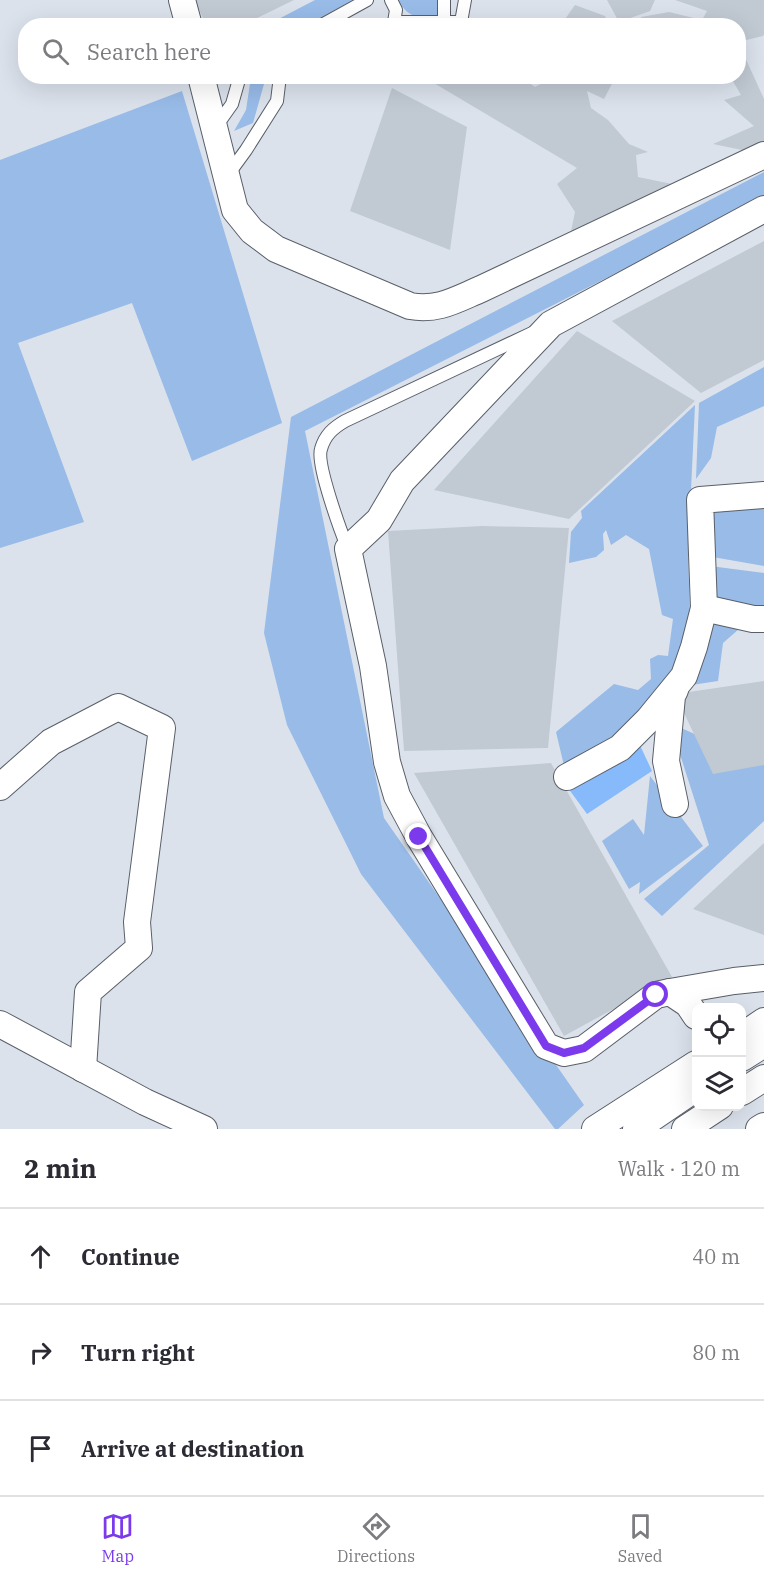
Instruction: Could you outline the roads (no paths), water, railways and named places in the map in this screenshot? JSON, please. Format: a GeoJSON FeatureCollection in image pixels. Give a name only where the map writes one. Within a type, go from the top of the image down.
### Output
{"type":"FeatureCollection","features":[{"type":"Feature","properties":{"kind":"street"},"geometry":{"type":"LineString","coordinates":[[182,0],[187,18]]}},
{"type":"Feature","properties":{"kind":"street"},"geometry":{"type":"LineString","coordinates":[[203,84],[235,210],[252,231],[276,249],[410,306],[426,309],[449,303],[481,289],[764,155]]}},
{"type":"Feature","properties":{"kind":"street"},"geometry":{"type":"LineString","coordinates":[[764,209],[551,324],[402,481],[379,520],[348,549],[373,666],[387,762],[397,796],[419,837],[546,1046],[564,1053],[584,1048],[656,995],[764,978]]}},
{"type":"Feature","properties":{"kind":"street"},"geometry":{"type":"LineString","coordinates":[[675,804],[666,761],[672,696],[684,676],[704,608],[700,500],[764,495]]}},
{"type":"Feature","properties":{"kind":"street"},"geometry":{"type":"LineString","coordinates":[[704,608],[753,619],[764,619]]}},
{"type":"Feature","properties":{"kind":"street"},"geometry":{"type":"LineString","coordinates":[[567,777],[620,748],[648,720],[684,676]]}},
{"type":"Feature","properties":{"kind":"street"},"geometry":{"type":"LineString","coordinates":[[0,787],[51,742],[118,707],[162,728],[137,922],[139,948],[88,992],[83,1068]]}},
{"type":"Feature","properties":{"kind":"street"},"geometry":{"type":"LineString","coordinates":[[670,992],[688,1004],[692,1010]]}},
{"type":"Feature","properties":{"kind":"street"},"geometry":{"type":"LineString","coordinates":[[746,1033],[764,1021]]}},
{"type":"Feature","properties":{"kind":"street"},"geometry":{"type":"LineString","coordinates":[[0,1024],[146,1102],[204,1129]]}},
{"type":"Feature","properties":{"kind":"street"},"geometry":{"type":"LineString","coordinates":[[743,1057],[764,1044]]}},
{"type":"Feature","properties":{"kind":"street"},"geometry":{"type":"LineString","coordinates":[[595,1129],[692,1067]]}},
{"type":"Feature","properties":{"kind":"street"},"geometry":{"type":"LineString","coordinates":[[746,1089],[764,1078]]}},
{"type":"Feature","properties":{"kind":"street"},"geometry":{"type":"LineString","coordinates":[[636,1129],[692,1091]]}},
{"type":"Feature","properties":{"kind":"street"},"geometry":{"type":"LineString","coordinates":[[685,1129],[714,1111]]}},
{"type":"Feature","properties":{"kind":"street"},"geometry":{"type":"LineString","coordinates":[[759,1129],[764,1126]]}},
{"type":"Feature","properties":{"kind":"lane"},"geometry":{"type":"LineString","coordinates":[[334,18],[367,0]]}},
{"type":"Feature","properties":{"kind":"lane"},"geometry":{"type":"LineString","coordinates":[[391,0],[396,10],[395,18]]}},
{"type":"Feature","properties":{"kind":"lane"},"geometry":{"type":"LineString","coordinates":[[444,0],[444,18]]}},
{"type":"Feature","properties":{"kind":"lane"},"geometry":{"type":"LineString","coordinates":[[461,18],[465,0]]}},
{"type":"Feature","properties":{"kind":"lane"},"geometry":{"type":"LineString","coordinates":[[214,129],[232,104],[238,84]]}},
{"type":"Feature","properties":{"kind":"lane"},"geometry":{"type":"LineString","coordinates":[[226,177],[277,101],[279,84]]}},
{"type":"Feature","properties":{"kind":"lane"},"geometry":{"type":"LineString","coordinates":[[348,549],[340,530],[319,451],[331,429],[551,324]]}}]}
